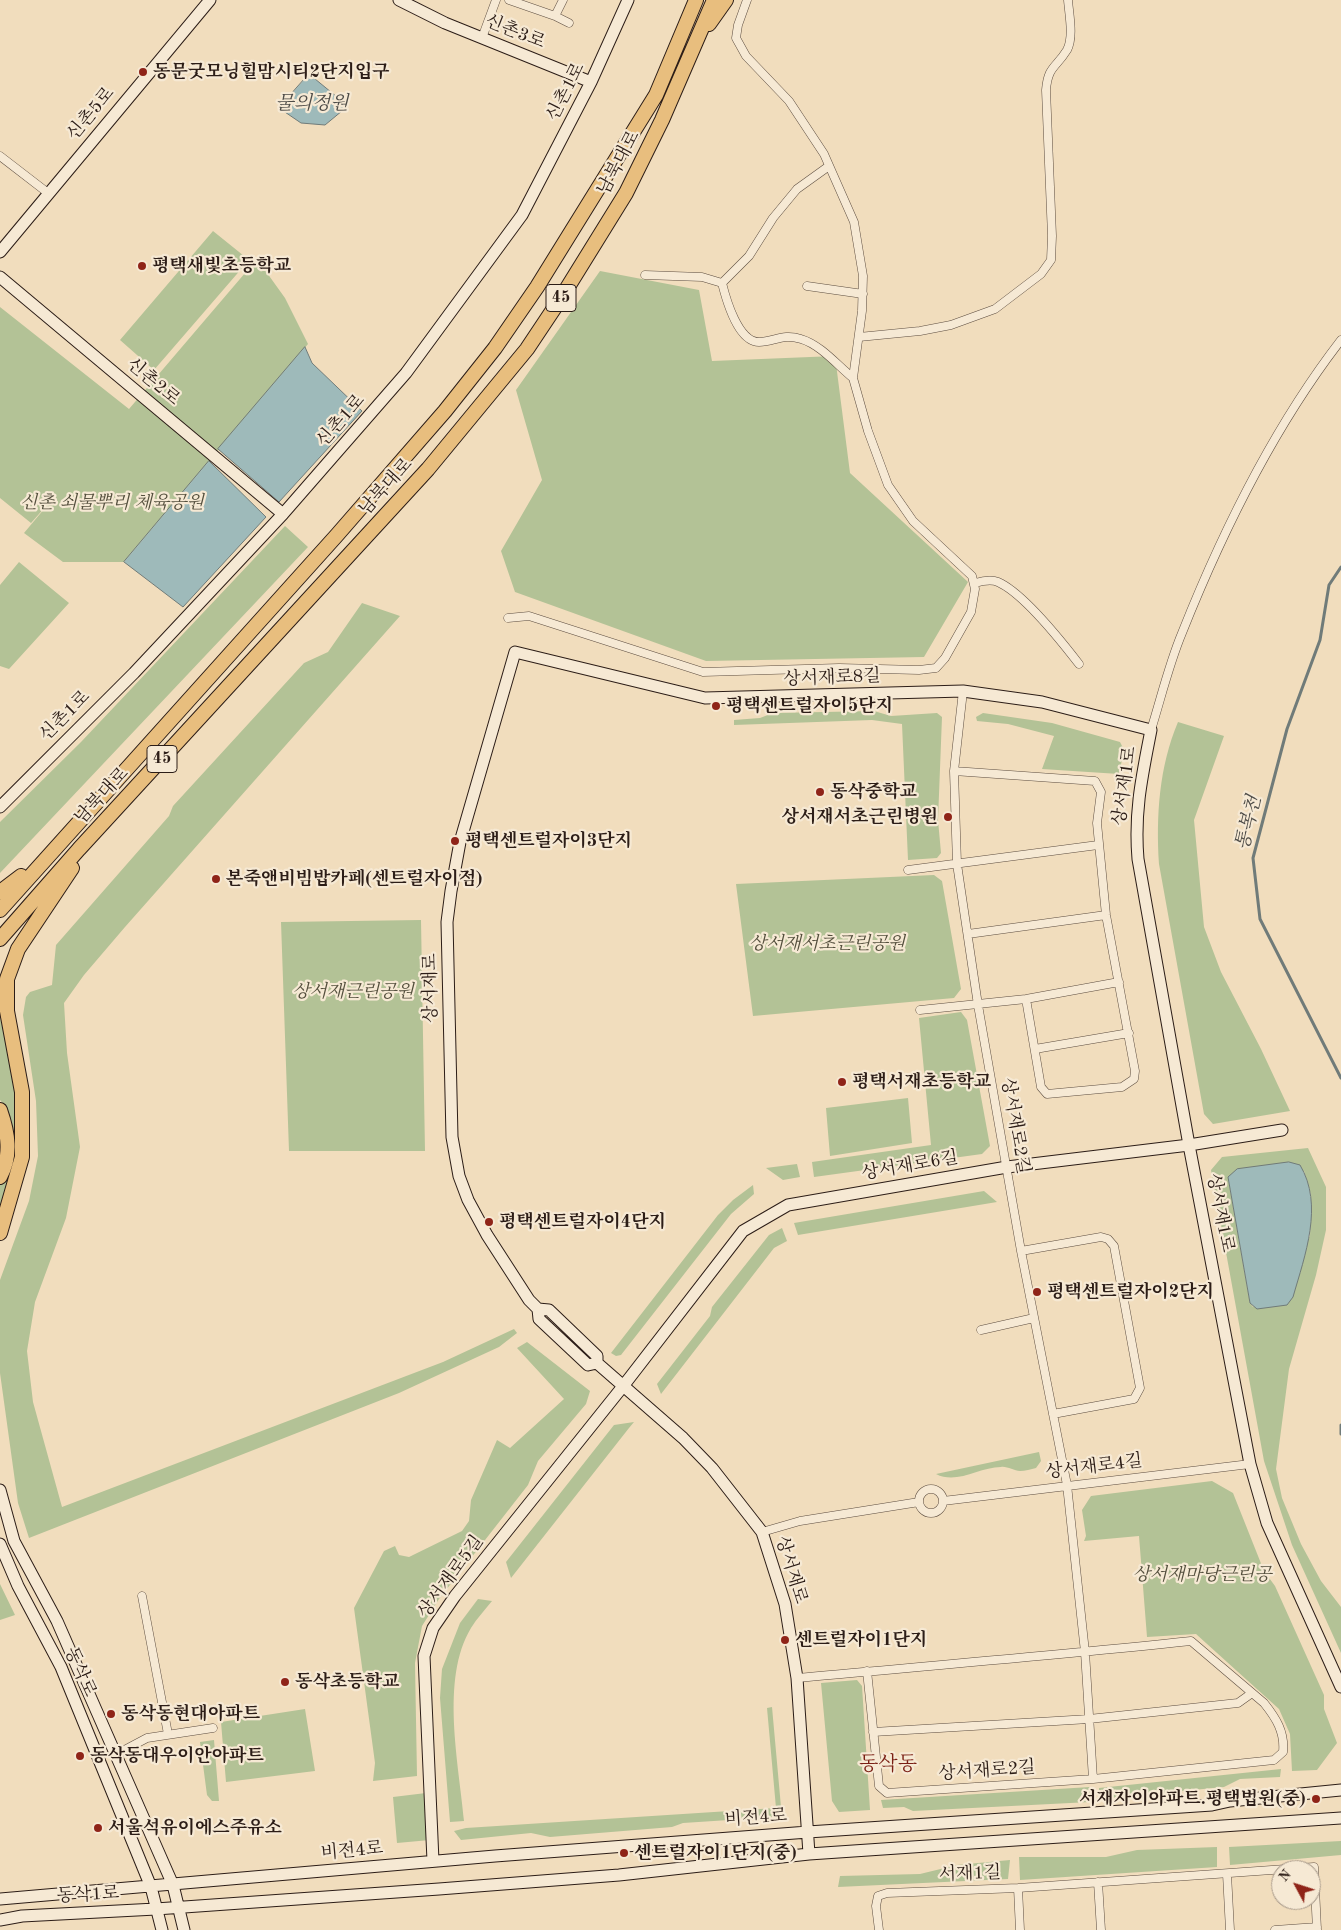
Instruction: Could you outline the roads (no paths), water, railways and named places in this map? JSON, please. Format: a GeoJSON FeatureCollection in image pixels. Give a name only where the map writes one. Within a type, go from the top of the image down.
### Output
{"type":"FeatureCollection","features":[{"type":"Feature","properties":{"kind":"highway"},"geometry":{"type":"LineString","coordinates":[[674,54],[674,36],[686,0]]}},
{"type":"Feature","properties":{"kind":"highway","name":"남북대로"},"geometry":{"type":"LineString","coordinates":[[0,910],[349,521],[445,411],[495,348],[537,287],[656,95],[696,0]]}},
{"type":"Feature","properties":{"kind":"highway","name":"남북대로"},"geometry":{"type":"LineString","coordinates":[[0,939],[79,849],[397,503],[485,403],[527,349],[562,298],[626,193],[662,120],[714,0]]}},
{"type":"Feature","properties":{"kind":"highway"},"geometry":{"type":"LineString","coordinates":[[696,43],[726,0]]}},
{"type":"Feature","properties":{"kind":"highway"},"geometry":{"type":"LineString","coordinates":[[0,892],[60,843]]}},
{"type":"Feature","properties":{"kind":"highway"},"geometry":{"type":"LineString","coordinates":[[0,1233],[22,1157],[22,1092],[7,1011],[8,979],[18,949],[70,871],[79,849]]}},
{"type":"Feature","properties":{"kind":"highway"},"geometry":{"type":"LineString","coordinates":[[0,1110],[6,1125],[9,1145],[5,1166],[0,1178]]}},
{"type":"Feature","properties":{"kind":"highway"},"geometry":{"type":"LineString","coordinates":[[0,1222],[9,1206]]}},
{"type":"Feature","properties":{"kind":"street","name":"신촌5로"},"geometry":{"type":"LineString","coordinates":[[0,252],[210,0]]}},
{"type":"Feature","properties":{"kind":"street","name":"신촌3로"},"geometry":{"type":"LineString","coordinates":[[399,0],[482,38],[591,82]]}},
{"type":"Feature","properties":{"kind":"street"},"geometry":{"type":"LineString","coordinates":[[482,38],[496,0]]}},
{"type":"Feature","properties":{"kind":"street"},"geometry":{"type":"LineString","coordinates":[[509,0],[569,22]]}},
{"type":"Feature","properties":{"kind":"street"},"geometry":{"type":"LineString","coordinates":[[555,16],[562,0]]}},
{"type":"Feature","properties":{"kind":"street","name":"신촌1로"},"geometry":{"type":"LineString","coordinates":[[0,807],[134,673],[283,514],[406,373],[522,215],[591,82],[628,0]]}},
{"type":"Feature","properties":{"kind":"street"},"geometry":{"type":"LineString","coordinates":[[508,618],[529,616],[703,672],[839,668],[920,670],[936,668],[945,658],[971,612],[975,582],[966,571],[913,521],[888,485],[868,431],[853,378],[859,337],[863,276],[854,222],[824,154],[789,101],[746,56],[736,38],[738,25],[747,0]]}},
{"type":"Feature","properties":{"kind":"street"},"geometry":{"type":"LineString","coordinates":[[859,337],[920,331],[971,319],[995,309],[1041,274],[1051,260],[1052,236],[1046,90],[1048,75],[1067,49],[1070,32],[1068,0]]}},
{"type":"Feature","properties":{"kind":"street"},"geometry":{"type":"LineString","coordinates":[[0,156],[48,193]]}},
{"type":"Feature","properties":{"kind":"street"},"geometry":{"type":"LineString","coordinates":[[722,282],[749,256],[773,218],[797,189],[829,166]]}},
{"type":"Feature","properties":{"kind":"street"},"geometry":{"type":"LineString","coordinates":[[645,275],[702,277],[722,282]]}},
{"type":"Feature","properties":{"kind":"street","name":"신촌2로"},"geometry":{"type":"LineString","coordinates":[[0,277],[283,514]]}},
{"type":"Feature","properties":{"kind":"street"},"geometry":{"type":"LineString","coordinates":[[722,282],[734,318],[746,336],[752,341],[760,342],[779,337],[800,338],[816,346],[853,378]]}},
{"type":"Feature","properties":{"kind":"street"},"geometry":{"type":"LineString","coordinates":[[807,286],[862,294]]}},
{"type":"Feature","properties":{"kind":"street"},"geometry":{"type":"LineString","coordinates":[[1151,730],[1181,634],[1237,509],[1294,407],[1341,340]]}},
{"type":"Feature","properties":{"kind":"street"},"geometry":{"type":"LineString","coordinates":[[975,582],[997,581],[1010,590],[1055,633],[1079,664]]}},
{"type":"Feature","properties":{"kind":"street","name":"상서재로8길"},"geometry":{"type":"LineString","coordinates":[[515,652],[705,698],[963,692],[1042,702],[1151,730]]}},
{"type":"Feature","properties":{"kind":"street","name":"상서재로"},"geometry":{"type":"LineString","coordinates":[[515,652],[460,842],[447,922],[452,1137],[459,1176],[468,1200],[487,1235],[538,1309],[539,1319],[588,1364],[597,1363],[624,1385],[682,1438],[712,1468],[762,1532],[785,1604],[797,1678],[809,1854]]}},
{"type":"Feature","properties":{"kind":"street","name":"상서재로2길"},"geometry":{"type":"LineString","coordinates":[[963,692],[954,771],[957,864],[978,1006],[1021,1251],[1067,1485],[1084,1652],[1093,1779]]}},
{"type":"Feature","properties":{"kind":"street","name":"상서재1로"},"geometry":{"type":"LineString","coordinates":[[1151,730],[1140,782],[1135,825],[1138,858],[1189,1145],[1250,1464],[1267,1523],[1341,1687]]}},
{"type":"Feature","properties":{"kind":"street"},"geometry":{"type":"LineString","coordinates":[[954,771],[1095,781],[1101,792],[1096,823],[1106,915],[1129,1034],[1035,1049]]}},
{"type":"Feature","properties":{"kind":"street"},"geometry":{"type":"LineString","coordinates":[[908,870],[1098,845]]}},
{"type":"Feature","properties":{"kind":"street"},"geometry":{"type":"LineString","coordinates":[[968,934],[1106,915]]}},
{"type":"Feature","properties":{"kind":"street"},"geometry":{"type":"LineString","coordinates":[[920,1010],[978,1006],[1119,982]]}},
{"type":"Feature","properties":{"kind":"street","name":"상서재로2길"},"geometry":{"type":"LineString","coordinates":[[1026,999],[1041,1087],[1047,1094],[1122,1087],[1129,1083],[1134,1079],[1135,1071],[1129,1034]]}},
{"type":"Feature","properties":{"kind":"street","name":"상서재로6길"},"geometry":{"type":"LineString","coordinates":[[624,1385],[743,1231],[788,1205],[1007,1167],[1189,1145],[1282,1130]]}},
{"type":"Feature","properties":{"kind":"street"},"geometry":{"type":"LineString","coordinates":[[1021,1251],[1101,1237],[1108,1239],[1114,1246],[1140,1388],[1134,1399],[1053,1414]]}},
{"type":"Feature","properties":{"kind":"street"},"geometry":{"type":"LineString","coordinates":[[981,1330],[1034,1318]]}},
{"type":"Feature","properties":{"kind":"street","name":"상서재로5길"},"geometry":{"type":"LineString","coordinates":[[433,1861],[424,1656],[434,1628],[455,1596],[624,1385]]}},
{"type":"Feature","properties":{"kind":"street","name":"상서재로4길"},"geometry":{"type":"LineString","coordinates":[[943,1501],[1250,1464]]}},
{"type":"Feature","properties":{"kind":"street"},"geometry":{"type":"LineString","coordinates":[[930,1489],[940,1494],[943,1501],[940,1508],[933,1512],[926,1512],[919,1502],[921,1495],[930,1489]]}},
{"type":"Feature","properties":{"kind":"street","name":"동삭로"},"geometry":{"type":"LineString","coordinates":[[0,1490],[14,1541],[57,1621],[174,1885],[184,1930]]}},
{"type":"Feature","properties":{"kind":"street"},"geometry":{"type":"LineString","coordinates":[[762,1532],[800,1521],[919,1502]]}},
{"type":"Feature","properties":{"kind":"street","name":"동삭로"},"geometry":{"type":"LineString","coordinates":[[0,1544],[18,1586],[60,1667],[151,1887],[162,1930]]}},
{"type":"Feature","properties":{"kind":"street"},"geometry":{"type":"LineString","coordinates":[[142,1596],[168,1734]]}},
{"type":"Feature","properties":{"kind":"street"},"geometry":{"type":"LineString","coordinates":[[797,1678],[1194,1642],[1252,1694],[1238,1703],[1089,1718],[873,1732]]}},
{"type":"Feature","properties":{"kind":"street","name":"상서재로2길"},"geometry":{"type":"LineString","coordinates":[[867,1671],[879,1786],[887,1793],[1093,1779],[1274,1760],[1283,1752],[1284,1741],[1280,1729],[1274,1715],[1252,1694]]}},
{"type":"Feature","properties":{"kind":"street"},"geometry":{"type":"LineString","coordinates":[[115,1754],[147,1738],[213,1728]]}},
{"type":"Feature","properties":{"kind":"street","name":"비전4로"},"geometry":{"type":"LineString","coordinates":[[174,1885],[433,1861],[808,1832],[1212,1805],[1239,1800],[1341,1790]]}},
{"type":"Feature","properties":{"kind":"street"},"geometry":{"type":"LineString","coordinates":[[179,1908],[619,1875],[809,1854],[1341,1818]]}},
{"type":"Feature","properties":{"kind":"street","name":"서재1길"},"geometry":{"type":"LineString","coordinates":[[879,1930],[876,1901],[882,1894],[1018,1888],[1314,1867],[1317,1929]]}},
{"type":"Feature","properties":{"kind":"street"},"geometry":{"type":"LineString","coordinates":[[1227,1874],[1230,1930]]}},
{"type":"Feature","properties":{"kind":"street"},"geometry":{"type":"LineString","coordinates":[[1098,1882],[1102,1930]]}},
{"type":"Feature","properties":{"kind":"street","name":"동삭1로"},"geometry":{"type":"LineString","coordinates":[[0,1899],[174,1885]]}},
{"type":"Feature","properties":{"kind":"street"},"geometry":{"type":"LineString","coordinates":[[1018,1888],[1020,1930]]}},
{"type":"Feature","properties":{"kind":"street","name":"동삭1로"},"geometry":{"type":"LineString","coordinates":[[0,1920],[22,1916],[179,1908]]}},
{"type":"Feature","properties":{"kind":"street"},"geometry":{"type":"LineString","coordinates":[[1275,1930],[1317,1929]]}},
{"type":"Feature","properties":{"kind":"water","name":"물의정원"},"geometry":{"type":"Polygon","coordinates":[[[309,74],[348,106],[325,125],[301,123],[279,108],[309,74]]]}},
{"type":"Feature","properties":{"kind":"water"},"geometry":{"type":"Polygon","coordinates":[[[305,347],[312,363],[362,411],[279,502],[218,449],[305,347]]]}},
{"type":"Feature","properties":{"kind":"water"},"geometry":{"type":"Polygon","coordinates":[[[209,461],[266,517],[183,607],[124,562],[209,461]]]}},
{"type":"Feature","properties":{"kind":"water"},"geometry":{"type":"Polygon","coordinates":[[[1289,1162],[1300,1165],[1307,1180],[1311,1197],[1310,1230],[1307,1247],[1293,1297],[1287,1305],[1257,1309],[1250,1303],[1228,1177],[1237,1169],[1289,1162]]]}},
{"type":"Feature","properties":{"kind":"waterway","name":"통복천"},"geometry":{"type":"LineString","coordinates":[[1341,567],[1329,585],[1320,640],[1287,729],[1253,858],[1260,919],[1341,1078]]}},
{"type":"Feature","properties":{"kind":"waterway","name":"통복천"},"geometry":{"type":"LineString","coordinates":[[1341,1425],[1341,1434]]}},
{"type":"Feature","properties":{"kind":"place","name":"동문굿모닝힐맘시티2단지입구"},"geometry":{"type":"Point","coordinates":[143,72]}},
{"type":"Feature","properties":{"kind":"place","name":"평택새빛초등학교"},"geometry":{"type":"Point","coordinates":[142,266]}},
{"type":"Feature","properties":{"kind":"place","name":"평택센트럴자이5단지"},"geometry":{"type":"Point","coordinates":[716,706]}},
{"type":"Feature","properties":{"kind":"place","name":"동삭중학교"},"geometry":{"type":"Point","coordinates":[820,792]}},
{"type":"Feature","properties":{"kind":"place","name":"상서재서초근린병원"},"geometry":{"type":"Point","coordinates":[948,817]}},
{"type":"Feature","properties":{"kind":"place","name":"평택센트럴자이3단지"},"geometry":{"type":"Point","coordinates":[455,841]}},
{"type":"Feature","properties":{"kind":"place","name":"본죽앤비빔밥카페(센트럴자이점)"},"geometry":{"type":"Point","coordinates":[216,879]}},
{"type":"Feature","properties":{"kind":"place","name":"평택서재초등학교"},"geometry":{"type":"Point","coordinates":[842,1082]}},
{"type":"Feature","properties":{"kind":"place","name":"평택센트럴자이4단지"},"geometry":{"type":"Point","coordinates":[489,1222]}},
{"type":"Feature","properties":{"kind":"place","name":"평택센트럴자이2단지"},"geometry":{"type":"Point","coordinates":[1037,1292]}},
{"type":"Feature","properties":{"kind":"place","name":"센트럴자이1단지"},"geometry":{"type":"Point","coordinates":[785,1640]}},
{"type":"Feature","properties":{"kind":"place","name":"동삭초등학교"},"geometry":{"type":"Point","coordinates":[285,1682]}},
{"type":"Feature","properties":{"kind":"place","name":"동삭동현대아파트"},"geometry":{"type":"Point","coordinates":[111,1714]}},
{"type":"Feature","properties":{"kind":"place","name":"동삭동대우이안아파트"},"geometry":{"type":"Point","coordinates":[80,1756]}},
{"type":"Feature","properties":{"kind":"place","name":"서재자이아파트.평택법원(중)"},"geometry":{"type":"Point","coordinates":[1316,1799]}},
{"type":"Feature","properties":{"kind":"place","name":"서울석유이에스주유소"},"geometry":{"type":"Point","coordinates":[98,1828]}},
{"type":"Feature","properties":{"kind":"place","name":"센트럴자이1단지(중)"},"geometry":{"type":"Point","coordinates":[624,1853]}},
{"type":"Feature","properties":{"kind":"district","name":"동삭동"},"geometry":{"type":"Point","coordinates":[888,1765]}},
{"type":"Feature","properties":{"kind":"park label","name":"신촌 쇠물뿌리 체육공원"},"geometry":{"type":"Point","coordinates":[112,503]}},
{"type":"Feature","properties":{"kind":"park label","name":"상서재서초근린공원"},"geometry":{"type":"Point","coordinates":[827,944]}},
{"type":"Feature","properties":{"kind":"park label","name":"상서재근린공원"},"geometry":{"type":"Point","coordinates":[353,992]}},
{"type":"Feature","properties":{"kind":"park label","name":"상서재마당근린공"},"geometry":{"type":"Point","coordinates":[1202,1575]}}]}
